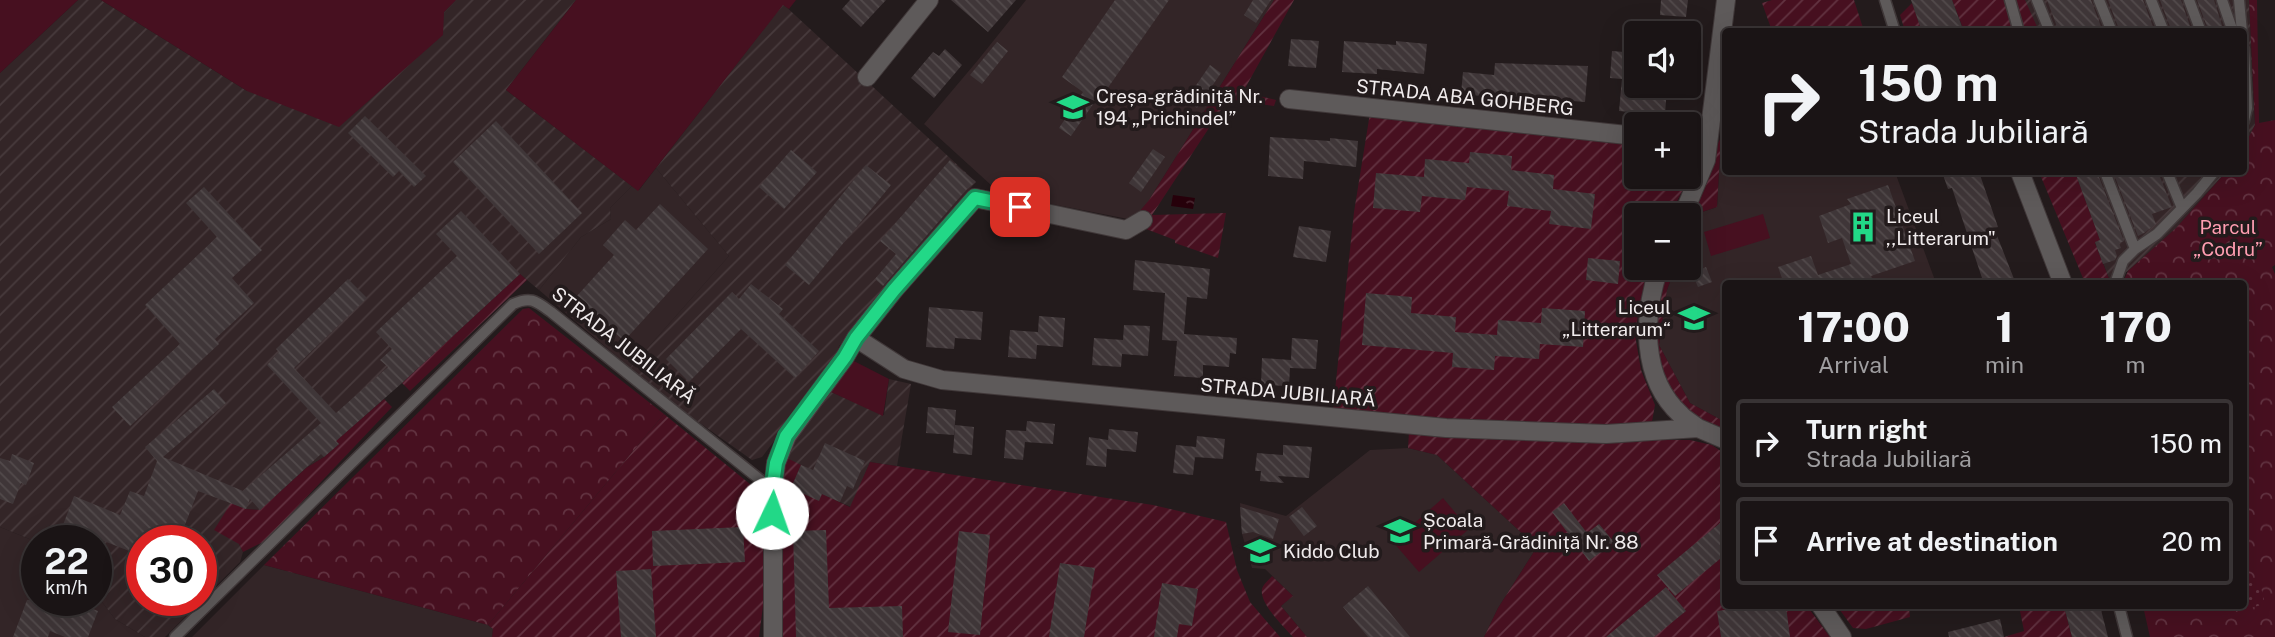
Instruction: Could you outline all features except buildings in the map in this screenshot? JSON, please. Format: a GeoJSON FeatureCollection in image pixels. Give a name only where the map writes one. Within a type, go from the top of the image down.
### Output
{"type":"FeatureCollection","features":[{"type":"Feature","properties":{"kind":"street"},"geometry":{"type":"LineString","coordinates":[[867,77],[929,0]]}},
{"type":"Feature","properties":{"kind":"street"},"geometry":{"type":"LineString","coordinates":[[1722,28],[1726,0]]}},
{"type":"Feature","properties":{"kind":"street"},"geometry":{"type":"LineString","coordinates":[[1688,203],[1706,160],[1722,32]]}},
{"type":"Feature","properties":{"kind":"street","name":"STRADA ABA GOHBERG"},"geometry":{"type":"LineString","coordinates":[[1289,99],[1624,135]]}},
{"type":"Feature","properties":{"kind":"street"},"geometry":{"type":"LineString","coordinates":[[1701,143],[1708,144]]}},
{"type":"Feature","properties":{"kind":"street"},"geometry":{"type":"LineString","coordinates":[[2021,175],[2061,280]]}},
{"type":"Feature","properties":{"kind":"street"},"geometry":{"type":"LineString","coordinates":[[773,637],[772,491],[776,463],[786,436],[894,290],[975,198],[1126,230],[1143,220]]}},
{"type":"Feature","properties":{"kind":"street"},"geometry":{"type":"LineString","coordinates":[[1655,280],[1648,318],[1653,368],[1666,396],[1680,415],[1698,428]]}},
{"type":"Feature","properties":{"kind":"street","name":"STRADA JUBILIARĂ"},"geometry":{"type":"LineString","coordinates":[[856,338],[904,369],[942,380],[965,383],[1446,428],[1606,434],[1698,428],[1722,438]]}},
{"type":"Feature","properties":{"kind":"street"},"geometry":{"type":"LineString","coordinates":[[1823,609],[1842,637]]}},
{"type":"Feature","properties":{"kind":"lane"},"geometry":{"type":"LineString","coordinates":[[1885,0],[1894,28]]}},
{"type":"Feature","properties":{"kind":"lane"},"geometry":{"type":"LineString","coordinates":[[2010,0],[2018,28]]}},
{"type":"Feature","properties":{"kind":"lane"},"geometry":{"type":"LineString","coordinates":[[2037,0],[2048,28]]}},
{"type":"Feature","properties":{"kind":"lane"},"geometry":{"type":"LineString","coordinates":[[2099,0],[2110,28]]}},
{"type":"Feature","properties":{"kind":"lane"},"geometry":{"type":"LineString","coordinates":[[2151,0],[2162,28]]}},
{"type":"Feature","properties":{"kind":"lane"},"geometry":{"type":"LineString","coordinates":[[2189,0],[2200,28]]}},
{"type":"Feature","properties":{"kind":"lane"},"geometry":{"type":"LineString","coordinates":[[2222,0],[2232,28]]}},
{"type":"Feature","properties":{"kind":"lane"},"geometry":{"type":"LineString","coordinates":[[2239,0],[2242,28]]}},
{"type":"Feature","properties":{"kind":"lane"},"geometry":{"type":"LineString","coordinates":[[2106,175],[2135,249]]}},
{"type":"Feature","properties":{"kind":"lane"},"geometry":{"type":"LineString","coordinates":[[2168,175],[2182,208]]}},
{"type":"Feature","properties":{"kind":"lane"},"geometry":{"type":"LineString","coordinates":[[2116,280],[2123,261],[2157,234],[2211,175]]}},
{"type":"Feature","properties":{"kind":"lane","name":"STRADA JUBILIARĂ"},"geometry":{"type":"LineString","coordinates":[[176,637],[513,304],[524,299],[537,301],[772,491]]}},
{"type":"Feature","properties":{"kind":"lane"},"geometry":{"type":"LineString","coordinates":[[2120,609],[2127,637]]}},
{"type":"Feature","properties":{"kind":"shaded area"},"geometry":{"type":"Polygon","coordinates":[[[78,0],[101,0],[247,91],[444,12],[456,0],[576,0],[506,90],[632,186],[610,208],[611,219],[581,237],[539,290],[520,274],[337,441],[339,444],[324,457],[306,468],[260,510],[246,509],[239,544],[243,552],[240,562],[217,585],[217,525],[126,525],[126,616],[186,616],[165,637],[145,637],[112,615],[112,525],[21,525],[21,536],[0,527],[0,73],[78,0]]]}},
{"type":"Feature","properties":{"kind":"shaded area","name":"Creșa-grădiniță Nr. 194 „Prichindel”"},"geometry":{"type":"Polygon","coordinates":[[[1026,0],[1274,0],[1149,200],[1133,220],[990,192],[991,185],[924,124],[1026,0]]]}},
{"type":"Feature","properties":{"kind":"shaded area"},"geometry":{"type":"Polygon","coordinates":[[[2016,0],[2249,0],[2255,125],[2247,141],[2247,28],[2023,28],[2016,0]]]}},
{"type":"Feature","properties":{"kind":"shaded area"},"geometry":{"type":"Polygon","coordinates":[[[783,4],[976,182],[839,346],[834,362],[762,457],[752,460],[673,404],[630,368],[729,256],[656,168],[783,4]]]}},
{"type":"Feature","properties":{"kind":"shaded area","name":"Liceul „Litterarum“"},"geometry":{"type":"Polygon","coordinates":[[[1722,138],[1722,175],[1896,175],[1935,280],[1722,280],[1722,420],[1690,403],[1659,345],[1671,280],[1701,280],[1701,212],[1717,207],[1722,138]]]}},
{"type":"Feature","properties":{"kind":"shaded area"},"geometry":{"type":"Polygon","coordinates":[[[656,168],[729,256],[630,368],[539,290],[581,237],[611,219],[610,208],[632,186],[639,190],[656,168]]]}},
{"type":"Feature","properties":{"kind":"shaded area"},"geometry":{"type":"Polygon","coordinates":[[[2076,175],[2223,175],[2176,228],[2128,271],[2112,280],[2095,242],[2100,240],[2076,175]]]}},
{"type":"Feature","properties":{"kind":"shaded area"},"geometry":{"type":"Polygon","coordinates":[[[889,379],[911,384],[897,466],[870,462],[851,507],[840,502],[819,501],[791,488],[787,458],[798,431],[829,391],[884,415],[889,379]]]}},
{"type":"Feature","properties":{"kind":"shaded area","name":"Școala Primară-Grădiniță Nr. 88"},"geometry":{"type":"Polygon","coordinates":[[[1408,448],[1437,455],[1537,547],[1498,608],[1484,637],[1307,637],[1281,606],[1293,596],[1265,569],[1252,568],[1242,534],[1240,503],[1286,516],[1370,450],[1408,448]]]}},
{"type":"Feature","properties":{"kind":"shaded area"},"geometry":{"type":"Polygon","coordinates":[[[0,527],[21,536],[21,616],[112,615],[145,637],[0,637],[0,527]]]}},
{"type":"Feature","properties":{"kind":"shaded area"},"geometry":{"type":"Polygon","coordinates":[[[264,565],[488,625],[493,629],[492,637],[192,637],[213,616],[217,616],[217,612],[264,565]]]}},
{"type":"Feature","properties":{"kind":"green space"},"geometry":{"type":"Polygon","coordinates":[[[0,0],[78,0],[0,73],[0,0]]]}},
{"type":"Feature","properties":{"kind":"green space"},"geometry":{"type":"Polygon","coordinates":[[[101,0],[456,0],[444,12],[443,35],[339,127],[247,91],[101,0]]]}},
{"type":"Feature","properties":{"kind":"green space"},"geometry":{"type":"Polygon","coordinates":[[[576,0],[796,0],[789,9],[783,5],[638,191],[506,90],[576,0]]]}},
{"type":"Feature","properties":{"kind":"green space"},"geometry":{"type":"Polygon","coordinates":[[[1274,0],[1294,0],[1243,92],[1276,100],[1274,106],[1228,99],[1152,215],[1226,213],[1218,258],[1175,243],[1175,240],[1146,229],[1152,216],[1139,212],[1274,0]]]}},
{"type":"Feature","properties":{"kind":"green space"},"geometry":{"type":"Polygon","coordinates":[[[1772,0],[1854,0],[1863,28],[1771,28],[1762,3],[1772,0]]]}},
{"type":"Feature","properties":{"kind":"green space"},"geometry":{"type":"Polygon","coordinates":[[[1952,0],[2004,0],[2012,28],[1963,28],[1952,0]]]}},
{"type":"Feature","properties":{"kind":"green space"},"geometry":{"type":"Polygon","coordinates":[[[2016,0],[2025,0],[2038,28],[2023,28],[2016,0]]]}},
{"type":"Feature","properties":{"kind":"green space","name":"Parcul „Codru”"},"geometry":{"type":"Polygon","coordinates":[[[2249,0],[2257,0],[2259,123],[2275,120],[2275,265],[2272,267],[2275,274],[2275,637],[2150,637],[2144,609],[2247,609],[2247,280],[2124,280],[2128,271],[2176,228],[2223,175],[2247,175],[2247,140],[2255,125],[2249,0]]]}},
{"type":"Feature","properties":{"kind":"green space"},"geometry":{"type":"Polygon","coordinates":[[[1912,3],[1921,28],[1904,28],[1900,15],[1912,3]]]}},
{"type":"Feature","properties":{"kind":"green space"},"geometry":{"type":"Polygon","coordinates":[[[1370,113],[1624,142],[1624,189],[1683,189],[1676,203],[1624,203],[1624,280],[1647,280],[1635,335],[1641,370],[1655,405],[1651,427],[1491,423],[1333,409],[1354,212],[1370,113]]]}},
{"type":"Feature","properties":{"kind":"green space"},"geometry":{"type":"Polygon","coordinates":[[[1721,138],[1717,207],[1701,212],[1701,203],[1696,203],[1712,170],[1721,138]]]}},
{"type":"Feature","properties":{"kind":"green space"},"geometry":{"type":"Polygon","coordinates":[[[2040,175],[2076,175],[2100,240],[2095,243],[2110,280],[2084,280],[2040,175]]]}},
{"type":"Feature","properties":{"kind":"green space"},"geometry":{"type":"Polygon","coordinates":[[[1763,214],[1770,238],[1711,256],[1704,232],[1763,214]]]}},
{"type":"Feature","properties":{"kind":"green space"},"geometry":{"type":"Polygon","coordinates":[[[520,274],[527,280],[410,391],[402,383],[520,274]]]}},
{"type":"Feature","properties":{"kind":"green space"},"geometry":{"type":"Polygon","coordinates":[[[1663,280],[1671,280],[1659,345],[1690,403],[1722,420],[1722,427],[1692,417],[1669,386],[1654,346],[1660,287],[1663,280]]]}},
{"type":"Feature","properties":{"kind":"green space"},"geometry":{"type":"Polygon","coordinates":[[[529,308],[664,414],[488,625],[264,565],[523,309],[529,308]]]}},
{"type":"Feature","properties":{"kind":"green space"},"geometry":{"type":"Polygon","coordinates":[[[850,359],[889,379],[883,416],[829,391],[850,359]]]}},
{"type":"Feature","properties":{"kind":"green space"},"geometry":{"type":"Polygon","coordinates":[[[384,399],[392,407],[265,541],[243,552],[239,544],[217,532],[217,525],[231,503],[246,509],[260,510],[306,468],[339,444],[336,441],[384,399]]]}},
{"type":"Feature","properties":{"kind":"green space"},"geometry":{"type":"Polygon","coordinates":[[[664,414],[767,498],[764,598],[759,637],[492,637],[493,629],[488,625],[664,414]]]}},
{"type":"Feature","properties":{"kind":"green space"},"geometry":{"type":"Polygon","coordinates":[[[1409,432],[1605,440],[1690,440],[1712,445],[1722,452],[1722,609],[1809,609],[1830,637],[1484,637],[1498,608],[1537,547],[1437,455],[1408,448],[1409,432]]]}},
{"type":"Feature","properties":{"kind":"green space"},"geometry":{"type":"Polygon","coordinates":[[[787,458],[801,465],[791,488],[818,500],[822,494],[850,507],[870,462],[1153,505],[1226,522],[1237,570],[1250,602],[1280,637],[782,637],[779,486],[787,458]]]}},
{"type":"Feature","properties":{"kind":"green space"},"geometry":{"type":"Polygon","coordinates":[[[1443,498],[1469,529],[1419,572],[1393,542],[1443,498]]]}},
{"type":"Feature","properties":{"kind":"green space"},"geometry":{"type":"Polygon","coordinates":[[[1272,576],[1293,596],[1281,606],[1307,637],[1293,637],[1268,608],[1262,589],[1272,576]]]}},
{"type":"Feature","properties":{"kind":"green space"},"geometry":{"type":"Polygon","coordinates":[[[2259,579],[2265,604],[2247,609],[2247,582],[2259,579]]]}},
{"type":"Feature","properties":{"kind":"green space"},"geometry":{"type":"Polygon","coordinates":[[[1839,609],[1909,609],[1910,617],[1866,629],[1853,628],[1839,609]]]}},
{"type":"Feature","properties":{"kind":"green space"},"geometry":{"type":"Polygon","coordinates":[[[2020,609],[2065,609],[2072,637],[2004,637],[2024,631],[2020,609]]]}},
{"type":"Feature","properties":{"kind":"water"},"geometry":{"type":"Polygon","coordinates":[[[1173,195],[1195,198],[1193,209],[1171,206],[1173,195]]]}},
{"type":"Feature","properties":{"kind":"place","name":"Creșa-grădiniță Nr. 194 „Prichindel”"},"geometry":{"type":"Point","coordinates":[1073,107]}},
{"type":"Feature","properties":{"kind":"place","name":"Liceul ,,Litterarum\""},"geometry":{"type":"Point","coordinates":[1863,227]}},
{"type":"Feature","properties":{"kind":"place","name":"Liceul „Litterarum“"},"geometry":{"type":"Point","coordinates":[1694,318]}},
{"type":"Feature","properties":{"kind":"place","name":"Școala Primară-Grădiniță Nr. 88"},"geometry":{"type":"Point","coordinates":[1400,531]}},
{"type":"Feature","properties":{"kind":"place","name":"Kiddo Club"},"geometry":{"type":"Point","coordinates":[1260,551]}},
{"type":"Feature","properties":{"kind":"route"},"geometry":{"type":"LineString","coordinates":[[772,513],[776,463],[786,436],[894,290],[975,198],[1020,207]]}}]}
